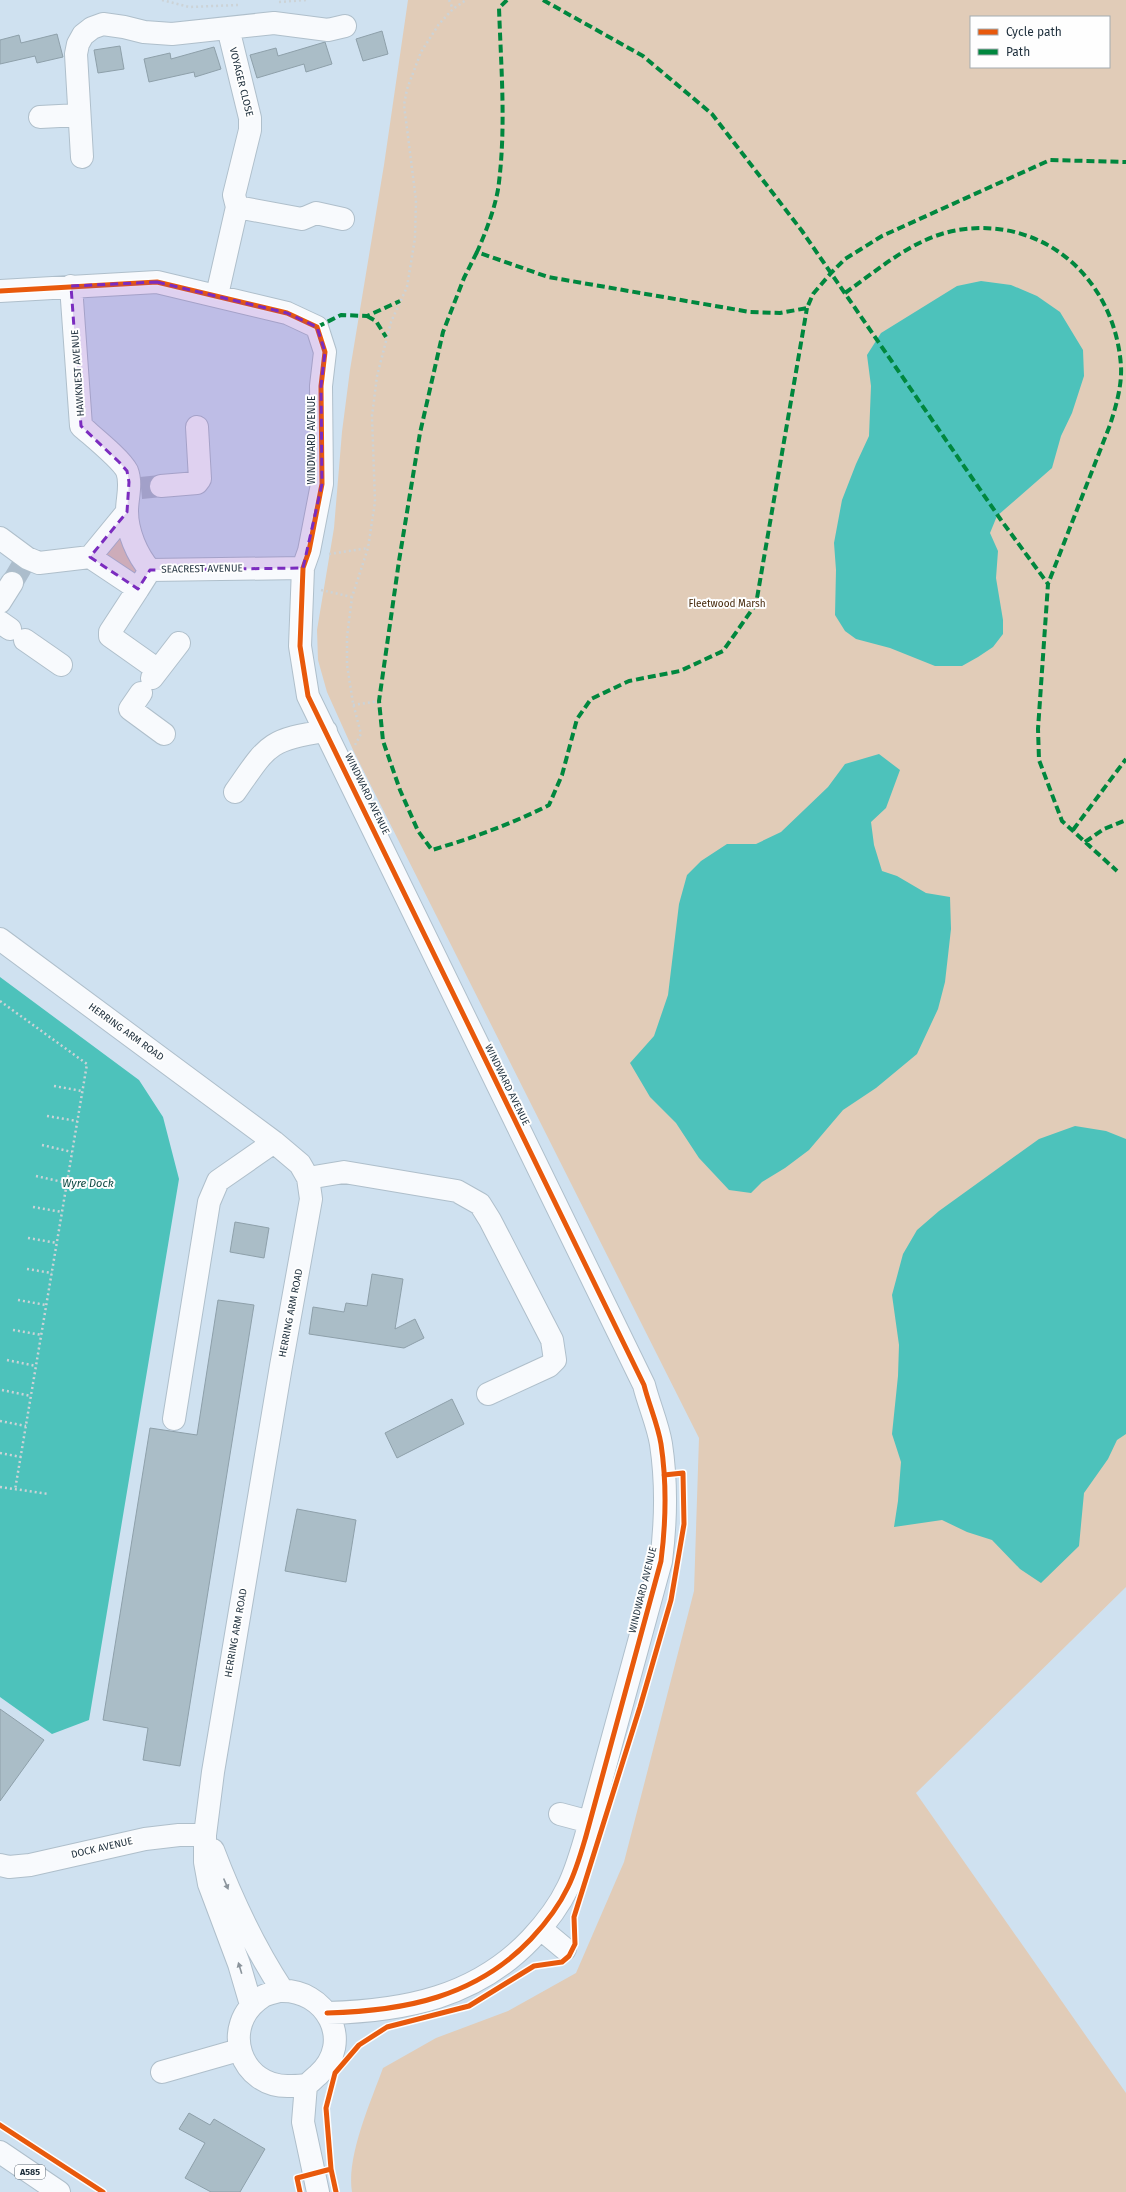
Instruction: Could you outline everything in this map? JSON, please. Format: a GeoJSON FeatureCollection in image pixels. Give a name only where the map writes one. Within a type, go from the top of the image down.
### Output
{"type":"FeatureCollection","features":[{"type":"Feature","properties":{"kind":"main road"},"geometry":{"type":"LineString","coordinates":[[82,157],[76,54],[78,44],[83,35],[92,28],[104,24],[124,26],[144,32],[172,34],[274,23],[328,30],[345,26]]}},
{"type":"Feature","properties":{"kind":"main road","name":"VOYAGER CLOSE"},"geometry":{"type":"LineString","coordinates":[[217,295],[237,206],[234,195],[250,130],[250,118],[228,28]]}},
{"type":"Feature","properties":{"kind":"main road"},"geometry":{"type":"LineString","coordinates":[[40,118],[79,115]]}},
{"type":"Feature","properties":{"kind":"main road"},"geometry":{"type":"LineString","coordinates":[[237,206],[302,219],[316,213],[343,219]]}},
{"type":"Feature","properties":{"kind":"main road","name":"WINDWARD AVENUE"},"geometry":{"type":"LineString","coordinates":[[0,291],[156,282],[217,295],[287,313],[317,327],[325,352],[321,386],[322,484],[305,569],[300,646],[308,696],[644,1385],[661,1443],[666,1500],[665,1530],[661,1561],[590,1822],[568,1888],[541,1929],[509,1961],[476,1983],[424,2001],[371,2012],[327,2013]]}},
{"type":"Feature","properties":{"kind":"main road","name":"HAWKNEST AVENUE"},"geometry":{"type":"LineString","coordinates":[[71,286],[81,426],[144,488],[127,512],[134,544],[141,559],[150,570]]}},
{"type":"Feature","properties":{"kind":"main road"},"geometry":{"type":"LineString","coordinates":[[144,488],[197,483],[200,479],[197,427]]}},
{"type":"Feature","properties":{"kind":"main road"},"geometry":{"type":"LineString","coordinates":[[90,558],[127,512]]}},
{"type":"Feature","properties":{"kind":"main road"},"geometry":{"type":"LineString","coordinates":[[0,538],[20,569]]}},
{"type":"Feature","properties":{"kind":"main road"},"geometry":{"type":"LineString","coordinates":[[0,602],[20,569],[39,562],[90,558],[138,589]]}},
{"type":"Feature","properties":{"kind":"main road","name":"SEACREST AVENUE"},"geometry":{"type":"LineString","coordinates":[[150,680],[110,636],[110,632],[150,570],[305,569]]}},
{"type":"Feature","properties":{"kind":"main road"},"geometry":{"type":"LineString","coordinates":[[11,631],[61,666]]}},
{"type":"Feature","properties":{"kind":"main road"},"geometry":{"type":"LineString","coordinates":[[164,734],[130,709],[150,680],[179,643]]}},
{"type":"Feature","properties":{"kind":"main road"},"geometry":{"type":"LineString","coordinates":[[235,792],[261,755],[271,745],[294,736],[326,731]]}},
{"type":"Feature","properties":{"kind":"main road","name":"HERRING ARM ROAD"},"geometry":{"type":"LineString","coordinates":[[0,939],[274,1142],[300,1164],[308,1178],[311,1199],[307,1228],[272,1421],[213,1772],[205,1835],[205,1862],[209,1884],[239,1964],[251,2005]]}},
{"type":"Feature","properties":{"kind":"main road"},"geometry":{"type":"LineString","coordinates":[[174,1419],[209,1202],[218,1182],[274,1142]]}},
{"type":"Feature","properties":{"kind":"main road"},"geometry":{"type":"LineString","coordinates":[[308,1178],[344,1172],[457,1191],[480,1204],[490,1220],[552,1340],[555,1360],[548,1366],[488,1394]]}},
{"type":"Feature","properties":{"kind":"main road"},"geometry":{"type":"LineString","coordinates":[[560,1814],[590,1822]]}},
{"type":"Feature","properties":{"kind":"main road","name":"DOCK AVENUE"},"geometry":{"type":"LineString","coordinates":[[0,1865],[8,1867],[30,1865],[145,1839],[179,1835],[205,1835]]}},
{"type":"Feature","properties":{"kind":"main road"},"geometry":{"type":"LineString","coordinates":[[205,1835],[242,1922],[262,1960],[283,1991]]}},
{"type":"Feature","properties":{"kind":"main road"},"geometry":{"type":"LineString","coordinates":[[541,1929],[565,1949]]}},
{"type":"Feature","properties":{"kind":"main road"},"geometry":{"type":"LineString","coordinates":[[283,1991],[304,1994],[316,2001],[327,2013],[334,2034],[332,2056],[323,2070],[306,2085],[279,2087],[267,2083],[252,2073],[239,2050],[239,2031],[243,2017],[251,2005],[263,1996],[283,1991]]}},
{"type":"Feature","properties":{"kind":"main road","name":"WINDWARD AVENUE"},"geometry":{"type":"LineString","coordinates":[[334,2034],[371,2012]]}},
{"type":"Feature","properties":{"kind":"main road"},"geometry":{"type":"LineString","coordinates":[[162,2072],[239,2050]]}},
{"type":"Feature","properties":{"kind":"main road"},"geometry":{"type":"LineString","coordinates":[[306,2085],[302,2122],[318,2192]]}},
{"type":"Feature","properties":{"kind":"main road"},"geometry":{"type":"LineString","coordinates":[[279,2087],[302,2122]]}},
{"type":"Feature","properties":{"kind":"main road","name":"A585"},"geometry":{"type":"LineString","coordinates":[[0,2152],[59,2192]]}},
{"type":"Feature","properties":{"kind":"path"},"geometry":{"type":"LineString","coordinates":[[162,0],[189,7],[245,4]]}},
{"type":"Feature","properties":{"kind":"path"},"geometry":{"type":"LineString","coordinates":[[273,2],[306,0]]}},
{"type":"Feature","properties":{"kind":"path"},"geometry":{"type":"LineString","coordinates":[[449,0],[452,9]]}},
{"type":"Feature","properties":{"kind":"path"},"geometry":{"type":"LineString","coordinates":[[342,764],[361,734],[353,705],[347,665],[347,637],[352,597],[368,548],[376,502],[372,416],[376,382],[391,322],[407,287],[415,238],[416,200],[404,105],[407,89],[420,52],[452,9],[466,0]]}},
{"type":"Feature","properties":{"kind":"path"},"geometry":{"type":"LineString","coordinates":[[352,597],[318,589],[305,569],[324,554],[368,548]]}},
{"type":"Feature","properties":{"kind":"path"},"geometry":{"type":"LineString","coordinates":[[353,705],[380,702]]}},
{"type":"Feature","properties":{"kind":"path"},"geometry":{"type":"LineString","coordinates":[[0,1000],[87,1064],[15,1490]]}},
{"type":"Feature","properties":{"kind":"path"},"geometry":{"type":"LineString","coordinates":[[54,1086],[82,1091]]}},
{"type":"Feature","properties":{"kind":"path"},"geometry":{"type":"LineString","coordinates":[[47,1116],[77,1121]]}},
{"type":"Feature","properties":{"kind":"path"},"geometry":{"type":"LineString","coordinates":[[42,1145],[72,1152]]}},
{"type":"Feature","properties":{"kind":"path"},"geometry":{"type":"LineString","coordinates":[[36,1176],[67,1183]]}},
{"type":"Feature","properties":{"kind":"path"},"geometry":{"type":"LineString","coordinates":[[33,1207],[62,1212]]}},
{"type":"Feature","properties":{"kind":"path"},"geometry":{"type":"LineString","coordinates":[[28,1238],[57,1243]]}},
{"type":"Feature","properties":{"kind":"path"},"geometry":{"type":"LineString","coordinates":[[27,1269],[52,1273]]}},
{"type":"Feature","properties":{"kind":"path"},"geometry":{"type":"LineString","coordinates":[[18,1300],[46,1305]]}},
{"type":"Feature","properties":{"kind":"path"},"geometry":{"type":"LineString","coordinates":[[13,1330],[42,1335]]}},
{"type":"Feature","properties":{"kind":"path"},"geometry":{"type":"LineString","coordinates":[[7,1360],[36,1366]]}},
{"type":"Feature","properties":{"kind":"path"},"geometry":{"type":"LineString","coordinates":[[2,1390],[31,1396]]}},
{"type":"Feature","properties":{"kind":"path"},"geometry":{"type":"LineString","coordinates":[[0,1422],[26,1426]]}},
{"type":"Feature","properties":{"kind":"path"},"geometry":{"type":"LineString","coordinates":[[0,1453],[21,1457]]}},
{"type":"Feature","properties":{"kind":"path"},"geometry":{"type":"LineString","coordinates":[[0,1487],[49,1494]]}},
{"type":"Feature","properties":{"kind":"highlighted area"},"geometry":{"type":"Polygon","coordinates":[[[157,282],[287,313],[317,327],[325,352],[321,386],[322,484],[303,568],[150,570],[138,589],[90,557],[127,512],[129,482],[127,471],[81,426],[71,286],[157,282]]]}},
{"type":"Feature","properties":{"kind":"green space","name":"Fleetwood Marsh"},"geometry":{"type":"Polygon","coordinates":[[[408,0],[1126,0],[1126,1587],[916,1793],[1126,2093],[1126,2192],[352,2192],[351,2178],[356,2146],[366,2113],[383,2068],[436,2038],[508,2011],[576,1973],[624,1862],[694,1591],[699,1438],[354,752],[327,692],[318,660],[317,630],[334,528],[342,432],[350,370],[384,165],[408,0]]]}},
{"type":"Feature","properties":{"kind":"green space"},"geometry":{"type":"Polygon","coordinates":[[[117,533],[138,567],[130,579],[103,553],[117,533]]]}},
{"type":"Feature","properties":{"kind":"water"},"geometry":{"type":"Polygon","coordinates":[[[981,281],[1011,285],[1037,296],[1060,312],[1083,350],[1084,376],[1072,413],[1061,436],[1052,468],[997,516],[990,533],[998,551],[996,578],[1003,620],[1003,634],[993,647],[962,666],[935,666],[890,648],[856,639],[845,631],[835,615],[836,570],[834,543],[842,500],[869,436],[871,386],[867,355],[881,333],[957,286],[981,281]]]}},
{"type":"Feature","properties":{"kind":"water"},"geometry":{"type":"Polygon","coordinates":[[[879,754],[900,770],[886,808],[871,822],[874,845],[882,871],[897,876],[926,893],[950,897],[951,929],[945,982],[938,1009],[917,1054],[876,1088],[843,1110],[809,1150],[785,1168],[762,1182],[751,1193],[729,1190],[699,1158],[676,1123],[650,1097],[630,1063],[654,1036],[668,995],[679,904],[687,875],[701,861],[727,844],[756,844],[781,832],[828,787],[845,764],[879,754]]]}},
{"type":"Feature","properties":{"kind":"water","name":"Wyre Dock"},"geometry":{"type":"Polygon","coordinates":[[[0,977],[139,1080],[163,1117],[179,1179],[89,1720],[52,1734],[0,1697],[0,977]]]}},
{"type":"Feature","properties":{"kind":"water"},"geometry":{"type":"Polygon","coordinates":[[[1075,1126],[1106,1131],[1126,1139],[1126,1434],[1117,1440],[1108,1459],[1084,1493],[1079,1546],[1041,1583],[1020,1569],[992,1540],[967,1532],[942,1520],[894,1527],[901,1462],[892,1434],[898,1376],[899,1345],[892,1295],[903,1254],[917,1230],[939,1211],[1039,1139],[1075,1126]]]}},
{"type":"Feature","properties":{"kind":"building"},"geometry":{"type":"Polygon","coordinates":[[[382,31],[388,54],[363,61],[356,39],[382,31]]]}},
{"type":"Feature","properties":{"kind":"building"},"geometry":{"type":"Polygon","coordinates":[[[57,34],[63,57],[37,63],[35,56],[0,64],[0,40],[19,35],[21,43],[57,34]]]}},
{"type":"Feature","properties":{"kind":"building"},"geometry":{"type":"Polygon","coordinates":[[[325,42],[332,64],[306,72],[304,64],[257,78],[250,55],[276,48],[278,56],[325,42]]]}},
{"type":"Feature","properties":{"kind":"building"},"geometry":{"type":"Polygon","coordinates":[[[120,46],[124,69],[98,73],[94,50],[120,46]]]}},
{"type":"Feature","properties":{"kind":"building"},"geometry":{"type":"Polygon","coordinates":[[[214,47],[221,69],[195,77],[194,72],[149,82],[144,59],[170,53],[171,59],[214,47]]]}},
{"type":"Feature","properties":{"kind":"building"},"geometry":{"type":"Polygon","coordinates":[[[235,1222],[269,1228],[264,1258],[230,1252],[235,1222]]]}},
{"type":"Feature","properties":{"kind":"building"},"geometry":{"type":"Polygon","coordinates":[[[372,1274],[403,1279],[395,1329],[415,1319],[424,1338],[404,1348],[309,1334],[313,1307],[344,1312],[346,1303],[367,1306],[372,1274]]]}},
{"type":"Feature","properties":{"kind":"building"},"geometry":{"type":"Polygon","coordinates":[[[218,1300],[254,1305],[180,1766],[143,1760],[148,1728],[103,1720],[150,1428],[197,1435],[218,1300]]]}},
{"type":"Feature","properties":{"kind":"building"},"geometry":{"type":"Polygon","coordinates":[[[452,1399],[464,1424],[397,1458],[385,1433],[452,1399]]]}},
{"type":"Feature","properties":{"kind":"building"},"geometry":{"type":"Polygon","coordinates":[[[297,1509],[356,1520],[346,1582],[285,1571],[297,1509]]]}},
{"type":"Feature","properties":{"kind":"building"},"geometry":{"type":"Polygon","coordinates":[[[0,1709],[44,1740],[0,1801],[0,1709]]]}},
{"type":"Feature","properties":{"kind":"building"},"geometry":{"type":"Polygon","coordinates":[[[189,2113],[210,2125],[214,2119],[265,2149],[240,2192],[211,2192],[185,2178],[205,2143],[179,2129],[189,2113]]]}},
{"type":"Feature","properties":{"kind":"tunnel"},"geometry":{"type":"LineString","coordinates":[[141,488],[161,486]]}},
{"type":"Feature","properties":{"kind":"tunnel"},"geometry":{"type":"LineString","coordinates":[[12,583],[22,566]]}},
{"type":"Feature","properties":{"kind":"marked path"},"geometry":{"type":"LineString","coordinates":[[507,0],[499,8],[503,117],[499,182],[491,217],[477,252],[548,277],[750,312],[780,313],[807,308],[813,294],[845,259],[882,236],[1050,160],[1126,162]]}},
{"type":"Feature","properties":{"kind":"marked path"},"geometry":{"type":"LineString","coordinates":[[543,0],[643,56],[712,114],[802,231],[1001,520],[1048,584],[1038,729],[1039,760],[1062,821],[1117,871]]}},
{"type":"Feature","properties":{"kind":"marked path"},"geometry":{"type":"LineString","coordinates":[[845,293],[884,264],[927,239],[958,230],[990,228],[1019,233],[1046,244],[1070,260],[1090,281],[1105,306],[1116,335],[1121,366],[1120,388],[1110,425],[1048,584]]}},
{"type":"Feature","properties":{"kind":"marked path"},"geometry":{"type":"LineString","coordinates":[[477,252],[464,278],[443,332],[420,433],[399,561],[379,701],[383,741],[400,790],[418,831],[432,850],[492,830],[549,805],[562,775],[577,719],[591,699],[629,681],[680,671],[723,651],[756,604],[807,308]]}},
{"type":"Feature","properties":{"kind":"marked path"},"geometry":{"type":"LineString","coordinates":[[317,327],[341,315],[367,316],[400,301]]}},
{"type":"Feature","properties":{"kind":"marked path"},"geometry":{"type":"LineString","coordinates":[[367,316],[376,321],[386,337]]}},
{"type":"Feature","properties":{"kind":"marked path"},"geometry":{"type":"LineString","coordinates":[[1073,830],[1126,759]]}},
{"type":"Feature","properties":{"kind":"marked path"},"geometry":{"type":"LineString","coordinates":[[1085,842],[1104,829],[1126,820]]}},
{"type":"Feature","properties":{"kind":"cycle path"},"geometry":{"type":"LineString","coordinates":[[0,291],[157,282],[287,313],[317,327],[325,352],[321,386],[322,484],[309,551],[303,568],[300,646],[308,696],[644,1385],[661,1444],[665,1503],[661,1561],[584,1842],[573,1875],[561,1901],[537,1933],[510,1959],[487,1975],[463,1987],[438,1997],[411,2004],[384,2009],[327,2013]]}},
{"type":"Feature","properties":{"kind":"cycle path"},"geometry":{"type":"LineString","coordinates":[[331,2169],[326,2108],[335,2073],[359,2045],[387,2027],[469,2006],[534,1966],[562,1962],[569,1956],[575,1944],[574,1917],[640,1707],[671,1600],[684,1524],[683,1473],[664,1475]]}},
{"type":"Feature","properties":{"kind":"cycle path"},"geometry":{"type":"LineString","coordinates":[[0,2125],[103,2192]]}},
{"type":"Feature","properties":{"kind":"cycle path"},"geometry":{"type":"LineString","coordinates":[[300,2192],[297,2178],[331,2169],[336,2192]]}}]}
